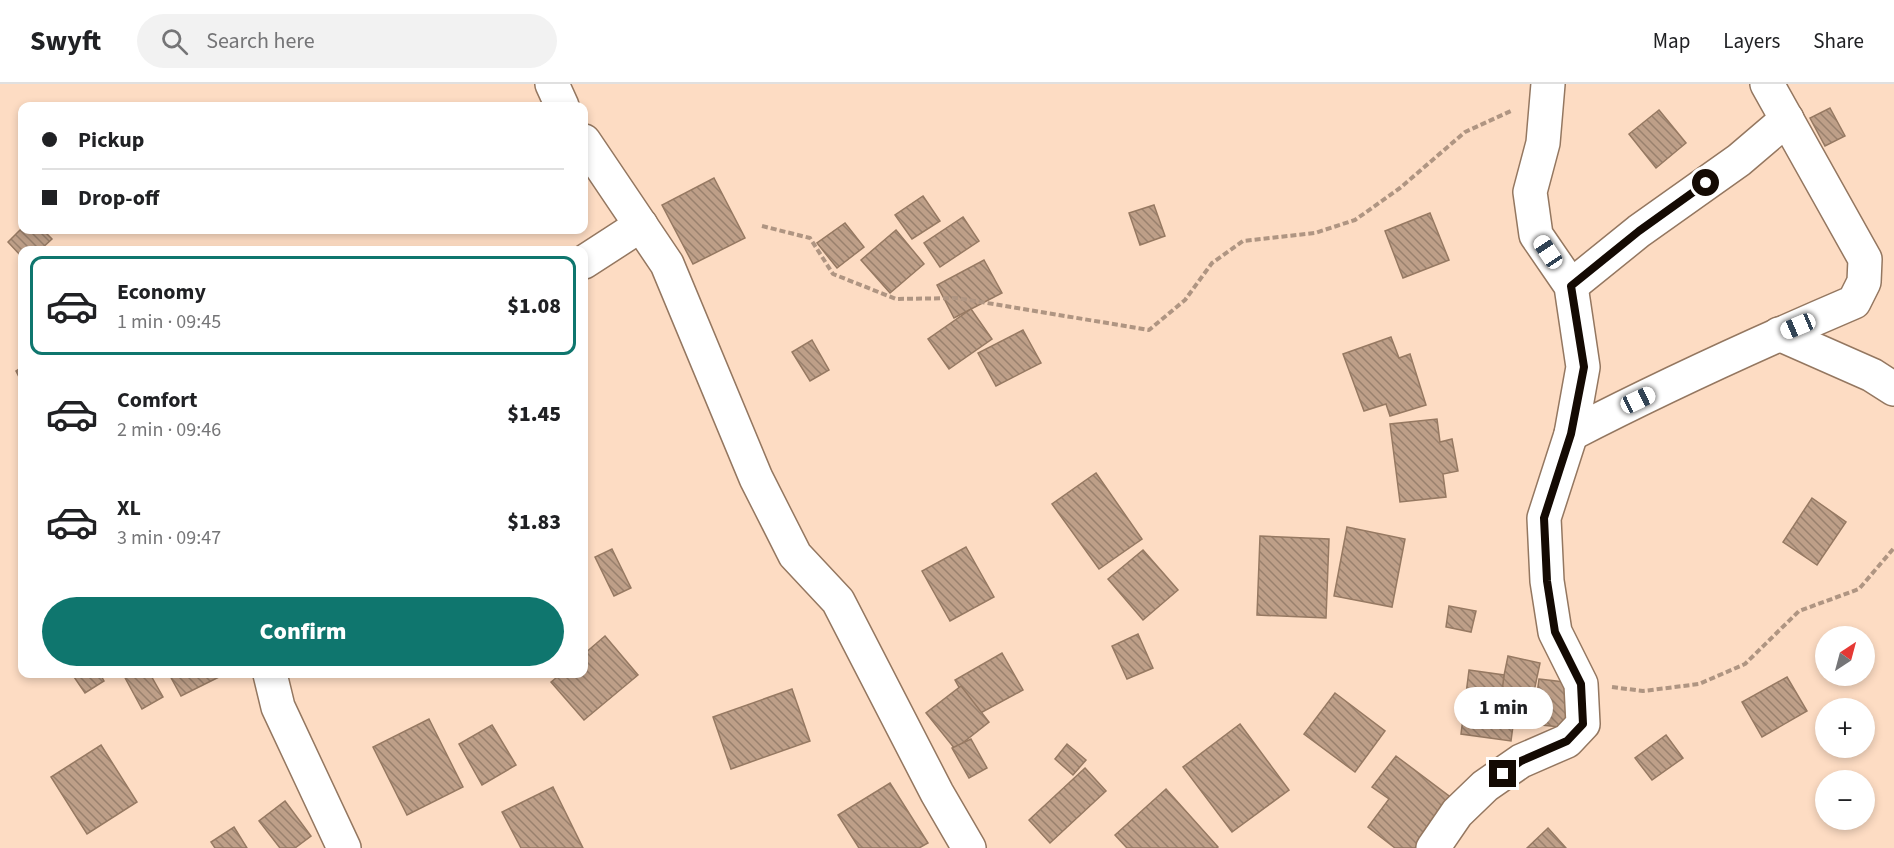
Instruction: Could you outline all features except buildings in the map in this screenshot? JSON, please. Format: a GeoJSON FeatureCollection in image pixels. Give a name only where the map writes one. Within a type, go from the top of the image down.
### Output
{"type":"FeatureCollection","features":[{"type":"Feature","properties":{"kind":"street"},"geometry":{"type":"LineString","coordinates":[[552,84],[560,102]]}},
{"type":"Feature","properties":{"kind":"street"},"geometry":{"type":"LineString","coordinates":[[1571,434],[1779,334],[1854,303],[1864,282],[1865,259],[1767,84]]}},
{"type":"Feature","properties":{"kind":"street"},"geometry":{"type":"LineString","coordinates":[[1433,848],[1457,813],[1485,786],[1521,761],[1567,741],[1583,724],[1581,684],[1555,632],[1547,581],[1544,518],[1571,434],[1584,367],[1571,286],[1536,235],[1530,192],[1543,143],[1547,90]]}},
{"type":"Feature","properties":{"kind":"street"},"geometry":{"type":"LineString","coordinates":[[1571,286],[1639,231],[1739,160],[1787,119]]}},
{"type":"Feature","properties":{"kind":"street"},"geometry":{"type":"LineString","coordinates":[[588,147],[668,264],[756,478],[795,555],[838,601],[937,793],[969,848]]}},
{"type":"Feature","properties":{"kind":"street"},"geometry":{"type":"LineString","coordinates":[[588,258],[641,225]]}},
{"type":"Feature","properties":{"kind":"street"},"geometry":{"type":"LineString","coordinates":[[1779,334],[1872,375],[1894,389]]}},
{"type":"Feature","properties":{"kind":"street"},"geometry":{"type":"LineString","coordinates":[[271,678],[278,707],[344,848]]}},
{"type":"Feature","properties":{"kind":"path"},"geometry":{"type":"LineString","coordinates":[[762,226],[810,238],[833,274],[896,299],[957,298],[1149,330],[1185,300],[1212,263],[1243,241],[1315,233],[1355,220],[1400,188],[1465,132],[1547,90]]}},
{"type":"Feature","properties":{"kind":"path"},"geometry":{"type":"LineString","coordinates":[[1581,684],[1643,691],[1699,684],[1745,664],[1799,611],[1859,589],[1894,548]]}},
{"type":"Feature","properties":{"kind":"route"},"geometry":{"type":"LineString","coordinates":[[1503,774],[1521,761],[1567,741],[1583,724],[1581,684],[1555,632],[1547,581],[1544,518],[1571,434],[1584,367],[1571,286],[1639,231],[1706,183]]}}]}
